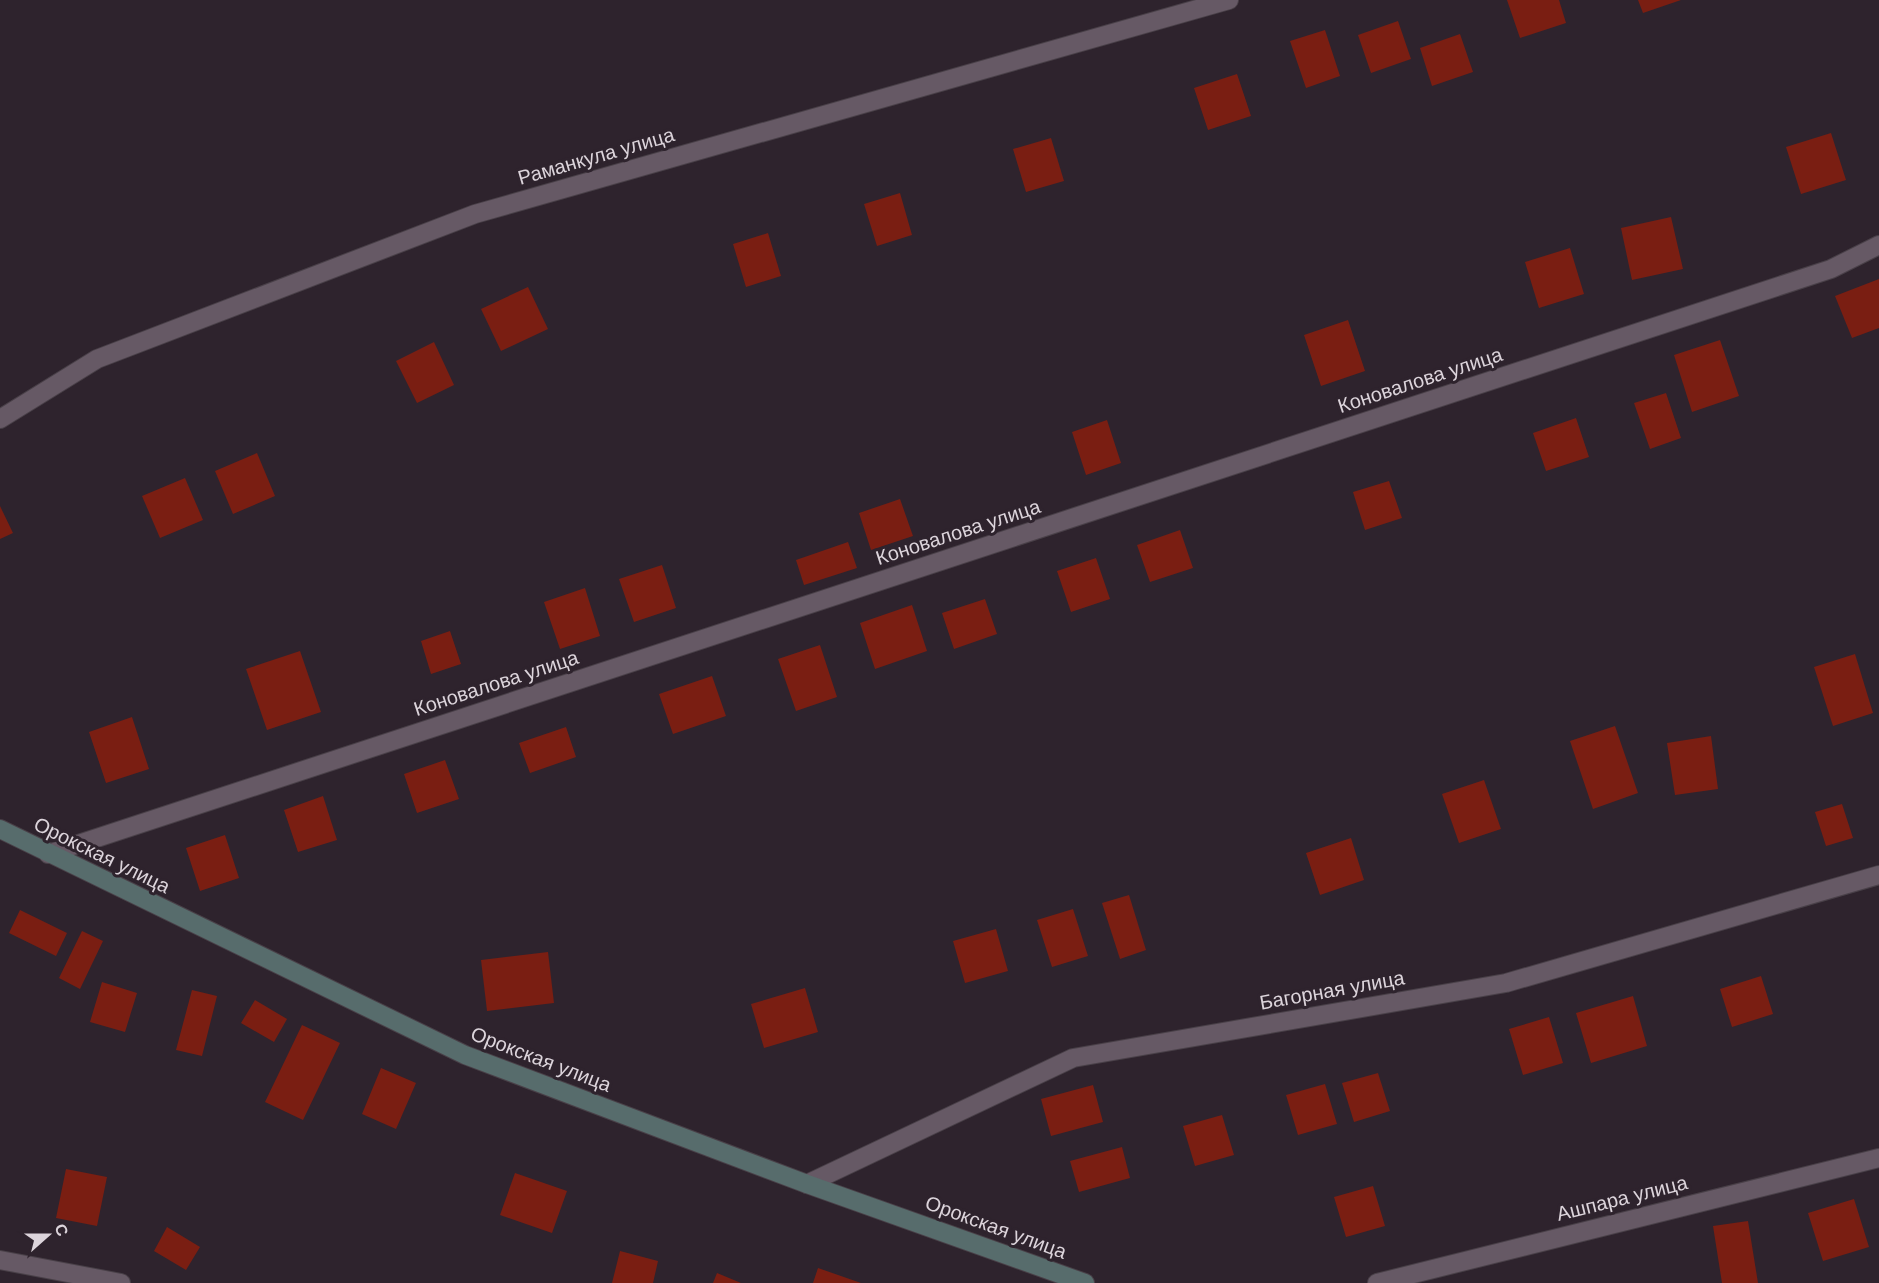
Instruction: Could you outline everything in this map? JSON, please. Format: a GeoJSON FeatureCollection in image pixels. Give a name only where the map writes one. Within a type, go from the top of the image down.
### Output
{"type":"FeatureCollection","features":[{"type":"Feature","properties":{"kind":"street","name":"Раманкула улица"},"geometry":{"type":"LineString","coordinates":[[0,419],[97,359],[475,214],[1229,0]]}},
{"type":"Feature","properties":{"kind":"street","name":"Коновалова улица"},"geometry":{"type":"LineString","coordinates":[[48,854],[1832,269],[1879,245]]}},
{"type":"Feature","properties":{"kind":"street","name":"Орокская улица"},"geometry":{"type":"LineString","coordinates":[[0,830],[465,1055],[807,1184],[1085,1283]]}},
{"type":"Feature","properties":{"kind":"street","name":"Багорная улица"},"geometry":{"type":"LineString","coordinates":[[807,1184],[1073,1058],[1506,983],[1879,875]]}},
{"type":"Feature","properties":{"kind":"street","name":"Ашпара улица"},"geometry":{"type":"LineString","coordinates":[[1377,1283],[1879,1158]]}},
{"type":"Feature","properties":{"kind":"street"},"geometry":{"type":"LineString","coordinates":[[0,1260],[121,1283]]}},
{"type":"Feature","properties":{"kind":"building"},"geometry":{"type":"Polygon","coordinates":[[[1507,0],[1559,0],[1566,23],[1520,38],[1507,0]]]}},
{"type":"Feature","properties":{"kind":"building"},"geometry":{"type":"Polygon","coordinates":[[[1638,0],[1681,0],[1643,13],[1638,0]]]}},
{"type":"Feature","properties":{"kind":"building"},"geometry":{"type":"Polygon","coordinates":[[[1398,21],[1411,59],[1371,73],[1358,35],[1398,21]]]}},
{"type":"Feature","properties":{"kind":"building"},"geometry":{"type":"Polygon","coordinates":[[[1325,30],[1340,76],[1306,88],[1290,41],[1325,30]]]}},
{"type":"Feature","properties":{"kind":"building"},"geometry":{"type":"Polygon","coordinates":[[[1460,34],[1473,72],[1432,86],[1420,48],[1460,34]]]}},
{"type":"Feature","properties":{"kind":"building"},"geometry":{"type":"Polygon","coordinates":[[[1237,74],[1251,116],[1208,130],[1194,88],[1237,74]]]}},
{"type":"Feature","properties":{"kind":"building"},"geometry":{"type":"Polygon","coordinates":[[[1831,133],[1846,180],[1801,194],[1786,147],[1831,133]]]}},
{"type":"Feature","properties":{"kind":"building"},"geometry":{"type":"Polygon","coordinates":[[[1051,138],[1064,181],[1026,192],[1013,149],[1051,138]]]}},
{"type":"Feature","properties":{"kind":"building"},"geometry":{"type":"Polygon","coordinates":[[[900,193],[912,235],[877,246],[864,204],[900,193]]]}},
{"type":"Feature","properties":{"kind":"building"},"geometry":{"type":"Polygon","coordinates":[[[1671,217],[1683,269],[1632,280],[1621,228],[1671,217]]]}},
{"type":"Feature","properties":{"kind":"building"},"geometry":{"type":"Polygon","coordinates":[[[768,233],[781,276],[746,287],[733,244],[768,233]]]}},
{"type":"Feature","properties":{"kind":"building"},"geometry":{"type":"Polygon","coordinates":[[[1570,248],[1584,294],[1539,308],[1525,262],[1570,248]]]}},
{"type":"Feature","properties":{"kind":"building"},"geometry":{"type":"Polygon","coordinates":[[[1879,279],[1879,328],[1852,338],[1835,296],[1879,279]]]}},
{"type":"Feature","properties":{"kind":"building"},"geometry":{"type":"Polygon","coordinates":[[[528,287],[548,329],[501,351],[481,309],[528,287]]]}},
{"type":"Feature","properties":{"kind":"building"},"geometry":{"type":"Polygon","coordinates":[[[1348,320],[1365,371],[1321,386],[1304,335],[1348,320]]]}},
{"type":"Feature","properties":{"kind":"building"},"geometry":{"type":"Polygon","coordinates":[[[1720,340],[1739,396],[1692,412],[1674,355],[1720,340]]]}},
{"type":"Feature","properties":{"kind":"building"},"geometry":{"type":"Polygon","coordinates":[[[434,342],[454,385],[417,403],[396,361],[434,342]]]}},
{"type":"Feature","properties":{"kind":"building"},"geometry":{"type":"Polygon","coordinates":[[[1666,393],[1681,438],[1650,449],[1634,403],[1666,393]]]}},
{"type":"Feature","properties":{"kind":"building"},"geometry":{"type":"Polygon","coordinates":[[[1576,418],[1589,457],[1546,471],[1533,433],[1576,418]]]}},
{"type":"Feature","properties":{"kind":"building"},"geometry":{"type":"Polygon","coordinates":[[[1107,420],[1121,463],[1086,475],[1072,432],[1107,420]]]}},
{"type":"Feature","properties":{"kind":"building"},"geometry":{"type":"Polygon","coordinates":[[[257,453],[275,496],[233,514],[215,471],[257,453]]]}},
{"type":"Feature","properties":{"kind":"building"},"geometry":{"type":"Polygon","coordinates":[[[185,478],[203,520],[160,538],[142,496],[185,478]]]}},
{"type":"Feature","properties":{"kind":"building"},"geometry":{"type":"Polygon","coordinates":[[[1389,481],[1402,518],[1365,530],[1353,492],[1389,481]]]}},
{"type":"Feature","properties":{"kind":"building"},"geometry":{"type":"Polygon","coordinates":[[[900,499],[913,536],[871,550],[859,513],[900,499]]]}},
{"type":"Feature","properties":{"kind":"building"},"geometry":{"type":"Polygon","coordinates":[[[0,506],[13,533],[0,539],[0,506]]]}},
{"type":"Feature","properties":{"kind":"building"},"geometry":{"type":"Polygon","coordinates":[[[1180,530],[1193,568],[1150,582],[1137,545],[1180,530]]]}},
{"type":"Feature","properties":{"kind":"building"},"geometry":{"type":"Polygon","coordinates":[[[848,542],[857,568],[804,585],[796,560],[848,542]]]}},
{"type":"Feature","properties":{"kind":"building"},"geometry":{"type":"Polygon","coordinates":[[[1096,558],[1110,599],[1071,612],[1057,571],[1096,558]]]}},
{"type":"Feature","properties":{"kind":"building"},"geometry":{"type":"Polygon","coordinates":[[[662,565],[676,608],[634,622],[619,579],[662,565]]]}},
{"type":"Feature","properties":{"kind":"building"},"geometry":{"type":"Polygon","coordinates":[[[585,588],[600,636],[560,649],[544,602],[585,588]]]}},
{"type":"Feature","properties":{"kind":"building"},"geometry":{"type":"Polygon","coordinates":[[[985,599],[997,634],[954,649],[942,613],[985,599]]]}},
{"type":"Feature","properties":{"kind":"building"},"geometry":{"type":"Polygon","coordinates":[[[912,605],[927,651],[875,669],[860,623],[912,605]]]}},
{"type":"Feature","properties":{"kind":"building"},"geometry":{"type":"Polygon","coordinates":[[[450,631],[461,664],[431,674],[421,641],[450,631]]]}},
{"type":"Feature","properties":{"kind":"building"},"geometry":{"type":"Polygon","coordinates":[[[820,645],[837,697],[796,711],[778,659],[820,645]]]}},
{"type":"Feature","properties":{"kind":"building"},"geometry":{"type":"Polygon","coordinates":[[[300,651],[321,712],[267,730],[246,669],[300,651]]]}},
{"type":"Feature","properties":{"kind":"building"},"geometry":{"type":"Polygon","coordinates":[[[1855,654],[1873,713],[1833,726],[1814,667],[1855,654]]]}},
{"type":"Feature","properties":{"kind":"building"},"geometry":{"type":"Polygon","coordinates":[[[712,676],[726,716],[673,734],[659,694],[712,676]]]}},
{"type":"Feature","properties":{"kind":"building"},"geometry":{"type":"Polygon","coordinates":[[[132,717],[149,769],[106,783],[89,732],[132,717]]]}},
{"type":"Feature","properties":{"kind":"building"},"geometry":{"type":"Polygon","coordinates":[[[1615,726],[1638,793],[1593,809],[1570,741],[1615,726]]]}},
{"type":"Feature","properties":{"kind":"building"},"geometry":{"type":"Polygon","coordinates":[[[566,727],[576,757],[530,773],[519,743],[566,727]]]}},
{"type":"Feature","properties":{"kind":"building"},"geometry":{"type":"Polygon","coordinates":[[[1711,736],[1718,789],[1675,795],[1667,743],[1711,736]]]}},
{"type":"Feature","properties":{"kind":"building"},"geometry":{"type":"Polygon","coordinates":[[[445,760],[459,799],[417,813],[404,774],[445,760]]]}},
{"type":"Feature","properties":{"kind":"building"},"geometry":{"type":"Polygon","coordinates":[[[1484,780],[1501,829],[1459,843],[1442,794],[1484,780]]]}},
{"type":"Feature","properties":{"kind":"building"},"geometry":{"type":"Polygon","coordinates":[[[323,796],[337,840],[298,852],[284,810],[323,796]]]}},
{"type":"Feature","properties":{"kind":"building"},"geometry":{"type":"Polygon","coordinates":[[[1842,804],[1853,838],[1826,846],[1815,812],[1842,804]]]}},
{"type":"Feature","properties":{"kind":"building"},"geometry":{"type":"Polygon","coordinates":[[[225,835],[239,878],[200,891],[186,848],[225,835]]]}},
{"type":"Feature","properties":{"kind":"building"},"geometry":{"type":"Polygon","coordinates":[[[1351,838],[1364,880],[1320,895],[1306,853],[1351,838]]]}},
{"type":"Feature","properties":{"kind":"building"},"geometry":{"type":"Polygon","coordinates":[[[1129,895],[1146,950],[1120,959],[1102,903],[1129,895]]]}},
{"type":"Feature","properties":{"kind":"building"},"geometry":{"type":"Polygon","coordinates":[[[1073,909],[1088,956],[1052,967],[1037,920],[1073,909]]]}},
{"type":"Feature","properties":{"kind":"building"},"geometry":{"type":"Polygon","coordinates":[[[20,910],[67,933],[56,956],[9,933],[20,910]]]}},
{"type":"Feature","properties":{"kind":"building"},"geometry":{"type":"Polygon","coordinates":[[[996,929],[1008,971],[965,983],[953,941],[996,929]]]}},
{"type":"Feature","properties":{"kind":"building"},"geometry":{"type":"Polygon","coordinates":[[[82,931],[103,941],[80,989],[59,978],[82,931]]]}},
{"type":"Feature","properties":{"kind":"building"},"geometry":{"type":"Polygon","coordinates":[[[548,952],[554,1003],[487,1011],[481,960],[548,952]]]}},
{"type":"Feature","properties":{"kind":"building"},"geometry":{"type":"Polygon","coordinates":[[[1761,976],[1773,1014],[1732,1027],[1720,989],[1761,976]]]}},
{"type":"Feature","properties":{"kind":"building"},"geometry":{"type":"Polygon","coordinates":[[[102,982],[137,993],[125,1032],[90,1022],[102,982]]]}},
{"type":"Feature","properties":{"kind":"building"},"geometry":{"type":"Polygon","coordinates":[[[805,988],[818,1032],[764,1048],[751,1004],[805,988]]]}},
{"type":"Feature","properties":{"kind":"building"},"geometry":{"type":"Polygon","coordinates":[[[192,990],[217,996],[202,1056],[176,1050],[192,990]]]}},
{"type":"Feature","properties":{"kind":"building"},"geometry":{"type":"Polygon","coordinates":[[[1633,996],[1647,1046],[1591,1063],[1576,1013],[1633,996]]]}},
{"type":"Feature","properties":{"kind":"building"},"geometry":{"type":"Polygon","coordinates":[[[255,1000],[287,1019],[274,1042],[241,1023],[255,1000]]]}},
{"type":"Feature","properties":{"kind":"building"},"geometry":{"type":"Polygon","coordinates":[[[1549,1017],[1563,1063],[1523,1075],[1509,1029],[1549,1017]]]}},
{"type":"Feature","properties":{"kind":"building"},"geometry":{"type":"Polygon","coordinates":[[[302,1025],[340,1043],[303,1120],[265,1102],[302,1025]]]}},
{"type":"Feature","properties":{"kind":"building"},"geometry":{"type":"Polygon","coordinates":[[[381,1068],[416,1083],[396,1129],[362,1114],[381,1068]]]}},
{"type":"Feature","properties":{"kind":"building"},"geometry":{"type":"Polygon","coordinates":[[[1378,1073],[1390,1111],[1354,1122],[1342,1083],[1378,1073]]]}},
{"type":"Feature","properties":{"kind":"building"},"geometry":{"type":"Polygon","coordinates":[[[1325,1084],[1337,1124],[1298,1135],[1286,1095],[1325,1084]]]}},
{"type":"Feature","properties":{"kind":"building"},"geometry":{"type":"Polygon","coordinates":[[[1093,1085],[1103,1122],[1051,1136],[1041,1099],[1093,1085]]]}},
{"type":"Feature","properties":{"kind":"building"},"geometry":{"type":"Polygon","coordinates":[[[1222,1115],[1234,1155],[1195,1166],[1183,1126],[1222,1115]]]}},
{"type":"Feature","properties":{"kind":"building"},"geometry":{"type":"Polygon","coordinates":[[[1122,1147],[1130,1178],[1079,1192],[1070,1161],[1122,1147]]]}},
{"type":"Feature","properties":{"kind":"building"},"geometry":{"type":"Polygon","coordinates":[[[66,1169],[107,1177],[97,1226],[56,1218],[66,1169]]]}},
{"type":"Feature","properties":{"kind":"building"},"geometry":{"type":"Polygon","coordinates":[[[515,1173],[567,1191],[552,1233],[500,1215],[515,1173]]]}},
{"type":"Feature","properties":{"kind":"building"},"geometry":{"type":"Polygon","coordinates":[[[1373,1186],[1385,1226],[1346,1237],[1334,1197],[1373,1186]]]}},
{"type":"Feature","properties":{"kind":"building"},"geometry":{"type":"Polygon","coordinates":[[[1854,1199],[1869,1247],[1823,1261],[1808,1213],[1854,1199]]]}},
{"type":"Feature","properties":{"kind":"building"},"geometry":{"type":"Polygon","coordinates":[[[1748,1221],[1758,1283],[1722,1283],[1713,1226],[1748,1221]]]}},
{"type":"Feature","properties":{"kind":"building"},"geometry":{"type":"Polygon","coordinates":[[[167,1227],[200,1247],[186,1270],[154,1251],[167,1227]]]}},
{"type":"Feature","properties":{"kind":"building"},"geometry":{"type":"Polygon","coordinates":[[[620,1251],[658,1261],[653,1283],[612,1283],[620,1251]]]}},
{"type":"Feature","properties":{"kind":"building"},"geometry":{"type":"Polygon","coordinates":[[[818,1268],[861,1283],[813,1283],[818,1268]]]}},
{"type":"Feature","properties":{"kind":"building"},"geometry":{"type":"Polygon","coordinates":[[[717,1273],[741,1283],[713,1283],[717,1273]]]}}]}
